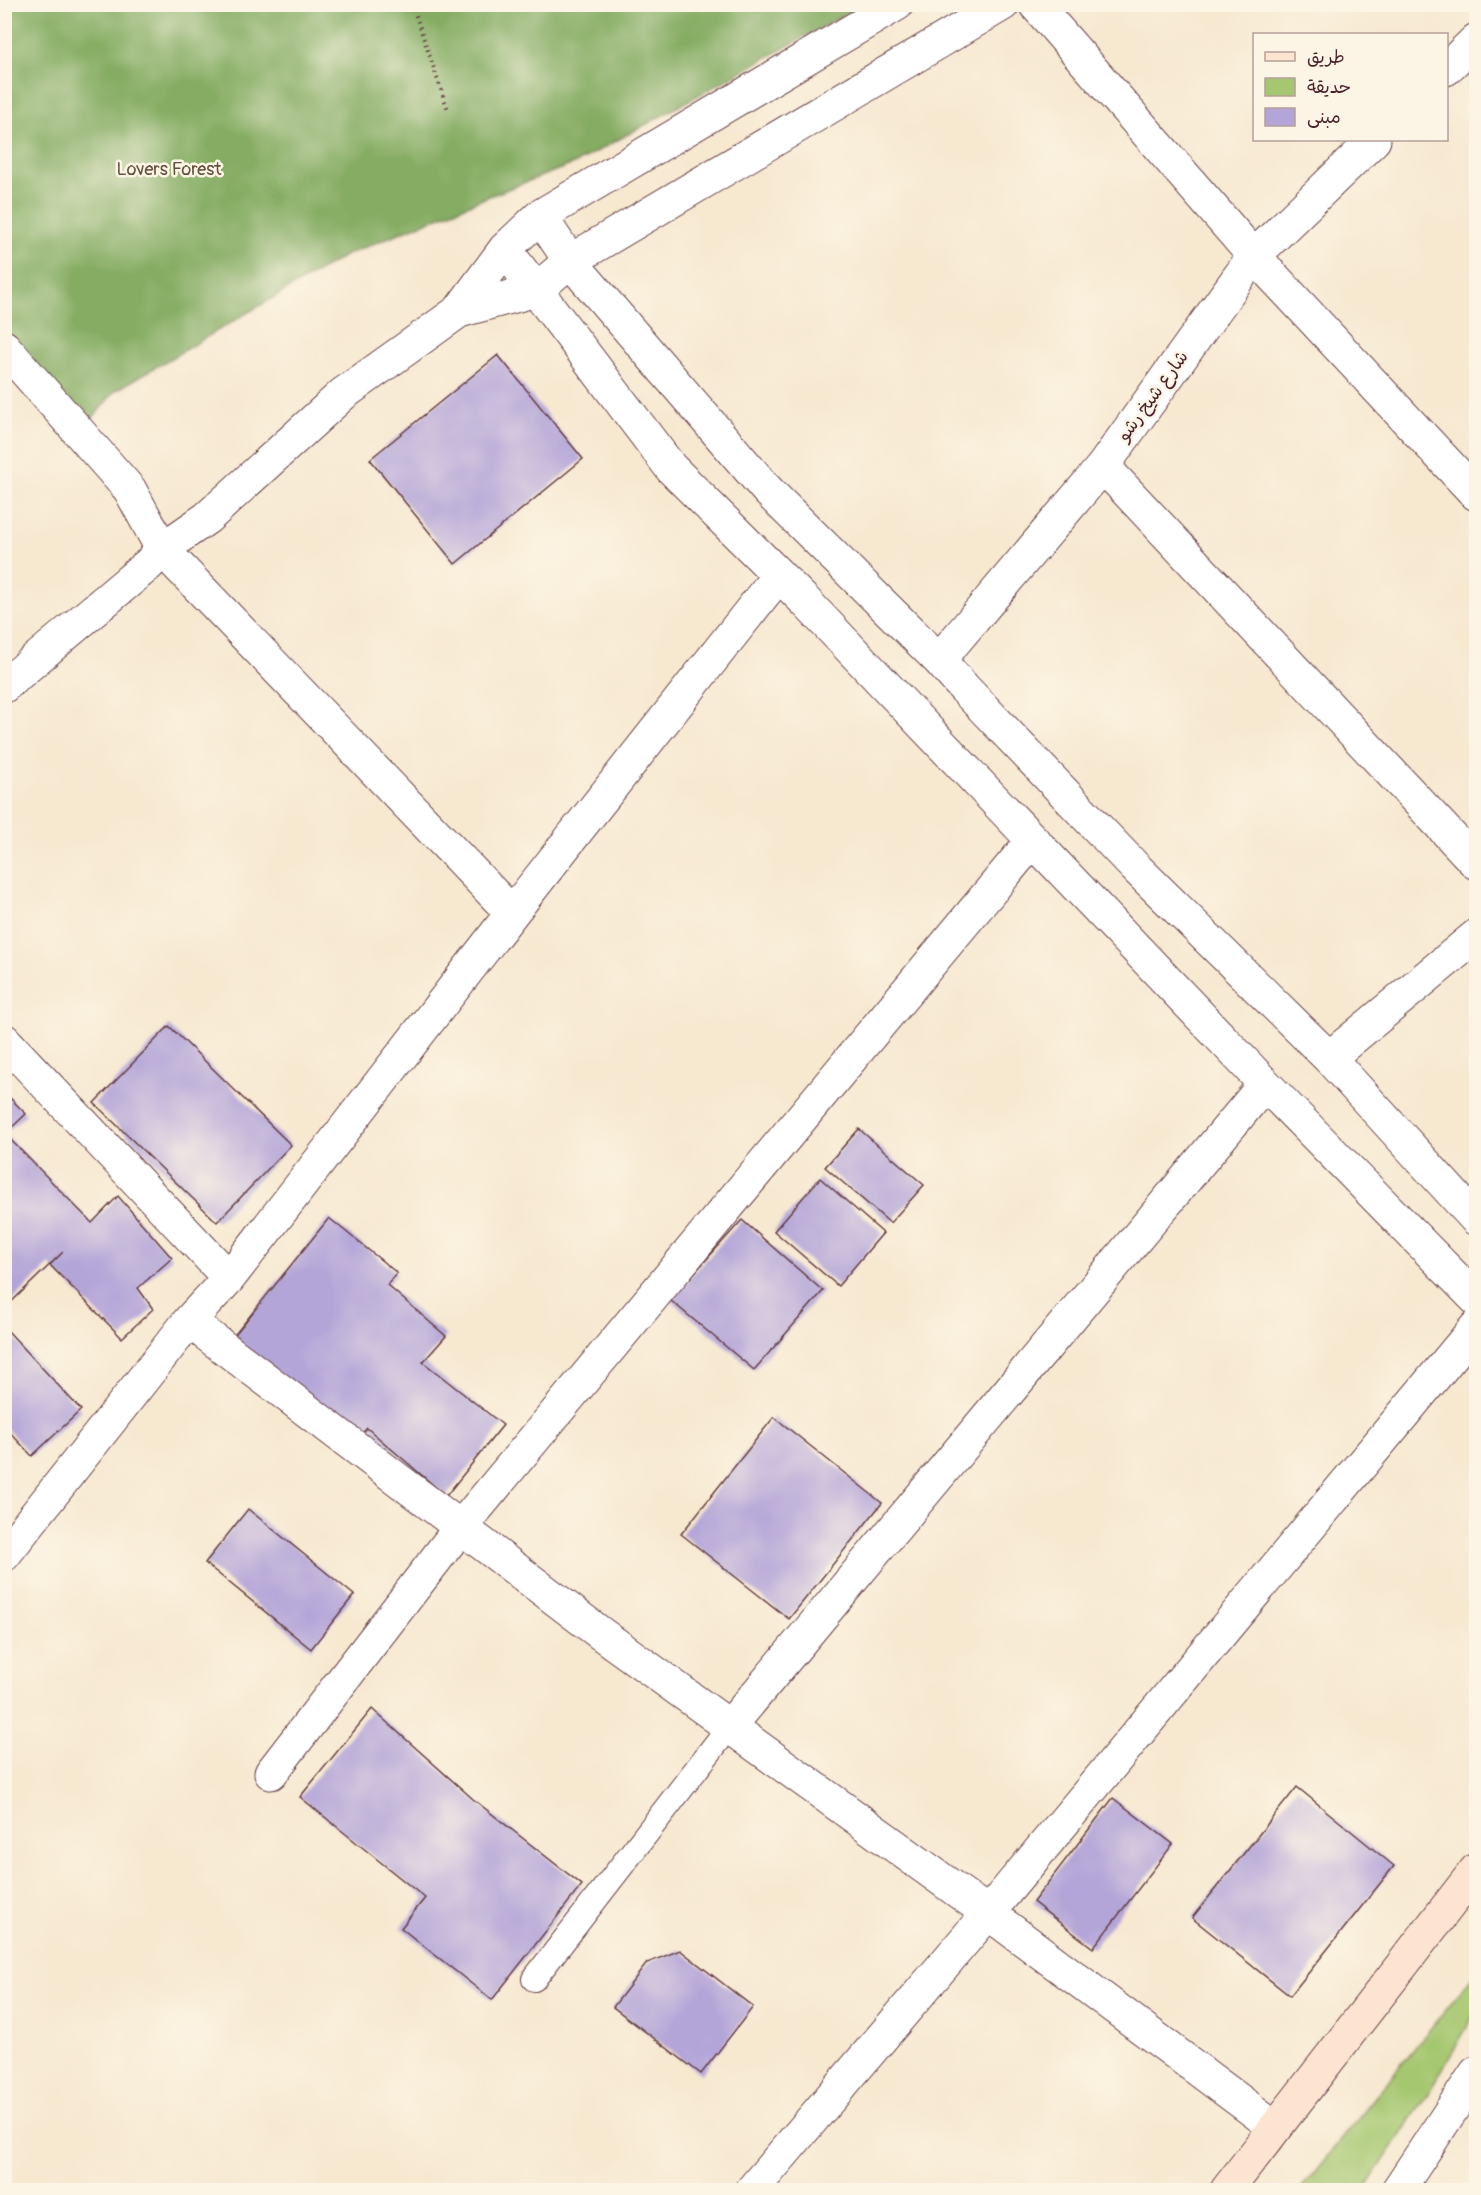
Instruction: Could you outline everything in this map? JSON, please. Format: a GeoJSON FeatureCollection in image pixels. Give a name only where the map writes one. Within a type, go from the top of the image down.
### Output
{"type":"FeatureCollection","features":[{"type":"Feature","properties":{"kind":"main road"},"geometry":{"type":"LineString","coordinates":[[1227,2190],[1476,1871]]}},
{"type":"Feature","properties":{"kind":"street"},"geometry":{"type":"LineString","coordinates":[[4,686],[150,564],[162,549],[207,518],[343,394],[459,311],[505,249],[540,216],[897,4]]}},
{"type":"Feature","properties":{"kind":"street"},"geometry":{"type":"LineString","coordinates":[[459,311],[536,290],[570,261],[1003,4]]}},
{"type":"Feature","properties":{"kind":"street"},"geometry":{"type":"LineString","coordinates":[[1035,4],[1254,256],[1476,494]]}},
{"type":"Feature","properties":{"kind":"street"},"geometry":{"type":"LineString","coordinates":[[1448,67],[1476,40]]}},
{"type":"Feature","properties":{"kind":"street","name":"شارع شيخ رشو"},"geometry":{"type":"LineString","coordinates":[[939,660],[1103,466],[1254,256],[1373,141]]}},
{"type":"Feature","properties":{"kind":"street"},"geometry":{"type":"LineString","coordinates":[[540,216],[570,261],[768,491],[939,660],[1135,867],[1329,1058],[1476,1219]]}},
{"type":"Feature","properties":{"kind":"street"},"geometry":{"type":"LineString","coordinates":[[505,249],[671,468],[1034,840],[1265,1084],[1476,1299]]}},
{"type":"Feature","properties":{"kind":"street"},"geometry":{"type":"LineString","coordinates":[[4,347],[130,490],[162,549],[512,914]]}},
{"type":"Feature","properties":{"kind":"street"},"geometry":{"type":"LineString","coordinates":[[1103,466],[1476,863]]}},
{"type":"Feature","properties":{"kind":"street"},"geometry":{"type":"LineString","coordinates":[[4,1555],[189,1321],[230,1278],[778,576]]}},
{"type":"Feature","properties":{"kind":"street"},"geometry":{"type":"LineString","coordinates":[[271,1773],[460,1528],[1034,840]]}},
{"type":"Feature","properties":{"kind":"street"},"geometry":{"type":"LineString","coordinates":[[1329,1058],[1476,936]]}},
{"type":"Feature","properties":{"kind":"street"},"geometry":{"type":"LineString","coordinates":[[4,1040],[230,1278]]}},
{"type":"Feature","properties":{"kind":"street"},"geometry":{"type":"LineString","coordinates":[[729,1727],[1265,1084]]}},
{"type":"Feature","properties":{"kind":"street"},"geometry":{"type":"LineString","coordinates":[[189,1321],[600,1634],[988,1913],[1275,2127]]}},
{"type":"Feature","properties":{"kind":"street"},"geometry":{"type":"LineString","coordinates":[[752,2190],[988,1913],[1476,1327]]}},
{"type":"Feature","properties":{"kind":"street"},"geometry":{"type":"LineString","coordinates":[[1398,2190],[1476,2073]]}},
{"type":"Feature","properties":{"kind":"lane"},"geometry":{"type":"LineString","coordinates":[[534,1979],[729,1727]]}},
{"type":"Feature","properties":{"kind":"path"},"geometry":{"type":"LineString","coordinates":[[412,4],[448,110]]}},
{"type":"Feature","properties":{"kind":"green space","name":"Lovers Forest"},"geometry":{"type":"Polygon","coordinates":[[[4,5],[862,5],[576,163],[346,255],[115,391],[72,443],[5,367],[4,5]]]}},
{"type":"Feature","properties":{"kind":"green space"},"geometry":{"type":"Polygon","coordinates":[[[1476,1972],[1476,2012],[1426,2097],[1364,2190],[1300,2190],[1476,1972]]]}},
{"type":"Feature","properties":{"kind":"building"},"geometry":{"type":"Polygon","coordinates":[[[498,355],[583,459],[455,564],[370,459],[498,355]]]}},
{"type":"Feature","properties":{"kind":"building"},"geometry":{"type":"Polygon","coordinates":[[[169,1026],[291,1145],[217,1222],[94,1103],[169,1026]]]}},
{"type":"Feature","properties":{"kind":"building"},"geometry":{"type":"Polygon","coordinates":[[[4,1092],[26,1114],[5,1134],[92,1223],[118,1196],[172,1258],[138,1288],[153,1309],[122,1338],[50,1265],[63,1252],[4,1309],[4,1092]]]}},
{"type":"Feature","properties":{"kind":"building"},"geometry":{"type":"Polygon","coordinates":[[[859,1129],[924,1185],[890,1223],[825,1167],[859,1129]]]}},
{"type":"Feature","properties":{"kind":"building"},"geometry":{"type":"Polygon","coordinates":[[[820,1178],[883,1233],[838,1286],[774,1231],[820,1178]]]}},
{"type":"Feature","properties":{"kind":"building"},"geometry":{"type":"Polygon","coordinates":[[[329,1218],[397,1273],[387,1285],[446,1336],[423,1362],[503,1425],[446,1496],[367,1428],[359,1437],[233,1337],[329,1218]]]}},
{"type":"Feature","properties":{"kind":"building"},"geometry":{"type":"Polygon","coordinates":[[[742,1220],[823,1291],[754,1370],[670,1300],[742,1220]]]}},
{"type":"Feature","properties":{"kind":"building"},"geometry":{"type":"Polygon","coordinates":[[[7,1330],[81,1410],[32,1456],[4,1426],[4,1333],[7,1330]]]}},
{"type":"Feature","properties":{"kind":"building"},"geometry":{"type":"Polygon","coordinates":[[[774,1417],[882,1503],[789,1619],[681,1534],[774,1417]]]}},
{"type":"Feature","properties":{"kind":"building"},"geometry":{"type":"Polygon","coordinates":[[[248,1509],[354,1595],[311,1649],[205,1563],[248,1509]]]}},
{"type":"Feature","properties":{"kind":"building"},"geometry":{"type":"Polygon","coordinates":[[[372,1709],[473,1799],[582,1885],[492,2000],[401,1928],[425,1898],[300,1797],[372,1709]]]}},
{"type":"Feature","properties":{"kind":"building"},"geometry":{"type":"Polygon","coordinates":[[[1297,1787],[1394,1866],[1290,1996],[1192,1918],[1297,1787]]]}},
{"type":"Feature","properties":{"kind":"building"},"geometry":{"type":"Polygon","coordinates":[[[1113,1798],[1173,1844],[1093,1948],[1033,1902],[1113,1798]]]}},
{"type":"Feature","properties":{"kind":"building"},"geometry":{"type":"Polygon","coordinates":[[[680,1950],[753,2007],[701,2074],[613,2007],[647,1963],[680,1950]]]}}]}
